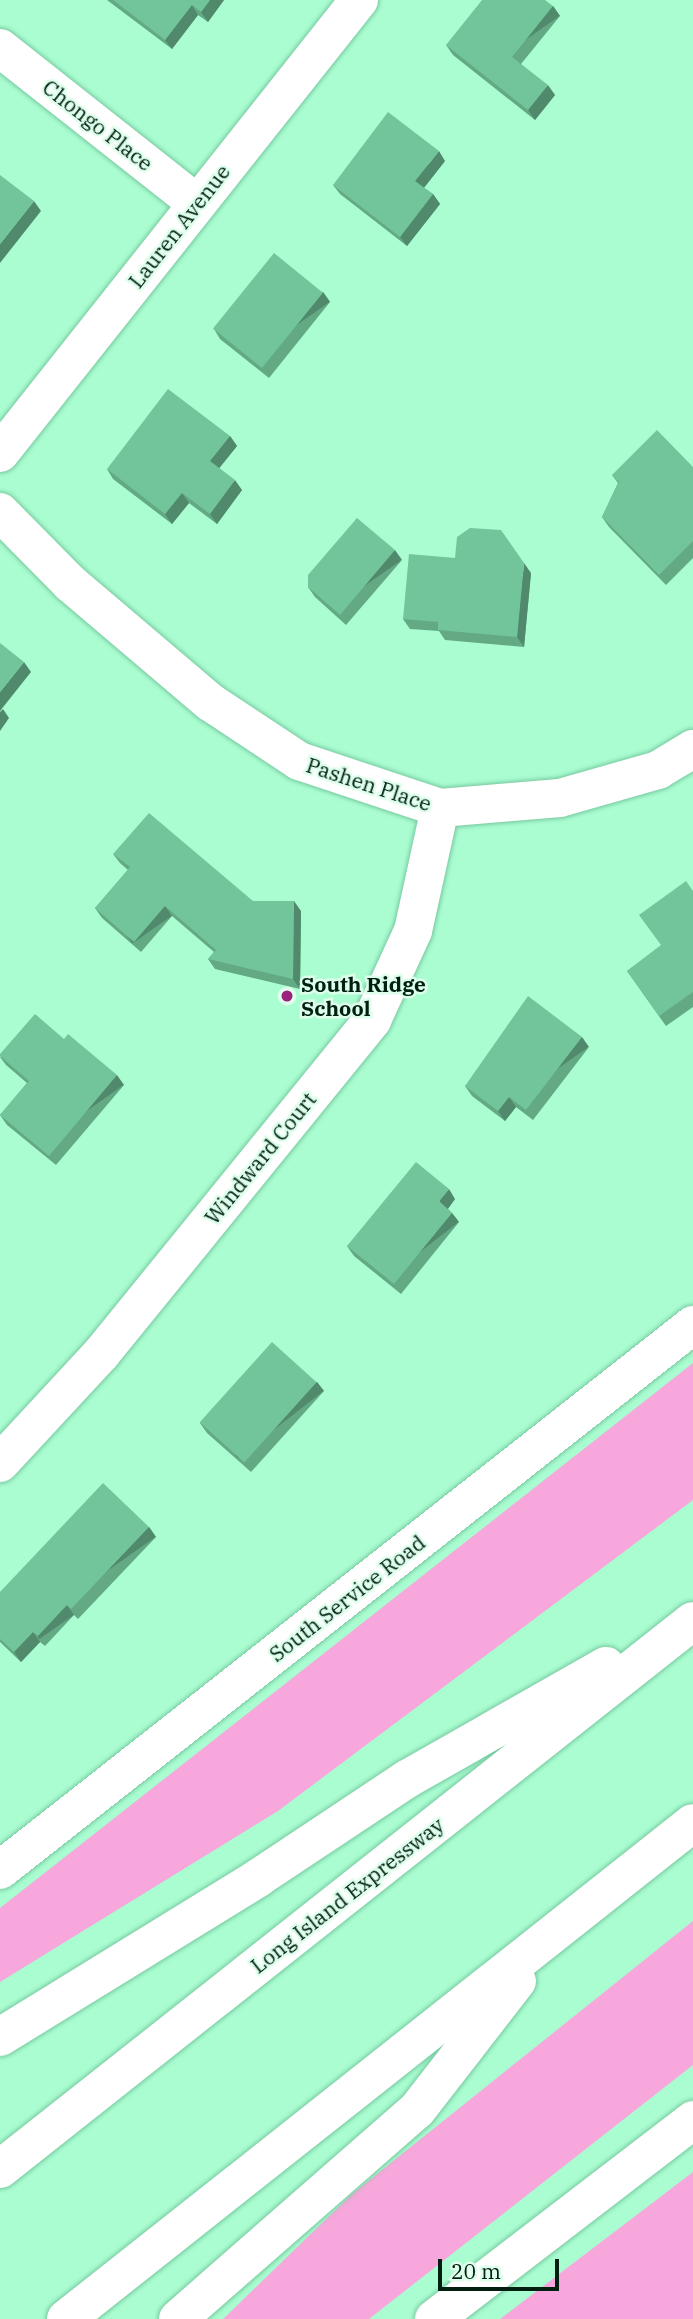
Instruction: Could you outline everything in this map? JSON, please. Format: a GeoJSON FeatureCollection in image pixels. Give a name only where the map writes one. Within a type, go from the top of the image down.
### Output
{"type":"FeatureCollection","features":[{"type":"Feature","properties":{"kind":"main road","name":"Lauren Avenue"},"geometry":{"type":"LineString","coordinates":[[0,453],[359,0]]}},
{"type":"Feature","properties":{"kind":"main road","name":"Chongo Place"},"geometry":{"type":"LineString","coordinates":[[0,48],[196,203]]}},
{"type":"Feature","properties":{"kind":"main road","name":"Pashen Place"},"geometry":{"type":"LineString","coordinates":[[0,512],[70,583],[210,702],[299,761],[440,808],[560,797],[658,770],[693,749]]}},
{"type":"Feature","properties":{"kind":"main road","name":"Windward Court"},"geometry":{"type":"LineString","coordinates":[[0,1463],[102,1354],[372,1020],[413,931],[440,808]]}},
{"type":"Feature","properties":{"kind":"main road","name":"South Service Road"},"geometry":{"type":"LineString","coordinates":[[0,1870],[693,1325]]}},
{"type":"Feature","properties":{"kind":"main road"},"geometry":{"type":"LineString","coordinates":[[0,2037],[258,1878],[407,1779],[693,1619]]}},
{"type":"Feature","properties":{"kind":"main road","name":"Long Island Expressway"},"geometry":{"type":"LineString","coordinates":[[0,2169],[693,1619]]}},
{"type":"Feature","properties":{"kind":"main road"},"geometry":{"type":"LineString","coordinates":[[66,2319],[693,1823]]}},
{"type":"Feature","properties":{"kind":"main road"},"geometry":{"type":"LineString","coordinates":[[178,2319],[417,2110],[554,1934]]}},
{"type":"Feature","properties":{"kind":"main road"},"geometry":{"type":"LineString","coordinates":[[433,2319],[693,2120]]}},
{"type":"Feature","properties":{"kind":"shaded area"},"geometry":{"type":"Polygon","coordinates":[[[693,1363],[693,1500],[278,1811],[0,1982],[0,1908],[693,1363]]]}},
{"type":"Feature","properties":{"kind":"shaded area"},"geometry":{"type":"Polygon","coordinates":[[[693,1921],[693,2065],[369,2319],[223,2319],[352,2194],[693,1921]]]}},
{"type":"Feature","properties":{"kind":"shaded area"},"geometry":{"type":"Polygon","coordinates":[[[693,2172],[693,2319],[500,2319],[693,2172]]]}},
{"type":"Feature","properties":{"kind":"building"},"geometry":{"type":"Polygon","coordinates":[[[113,0],[210,0],[201,12],[192,5],[165,40],[113,0]]]}},
{"type":"Feature","properties":{"kind":"building"},"geometry":{"type":"Polygon","coordinates":[[[482,0],[545,0],[553,6],[512,57],[548,85],[528,110],[446,45],[482,0]]]}},
{"type":"Feature","properties":{"kind":"building"},"geometry":{"type":"Polygon","coordinates":[[[388,112],[439,151],[415,181],[433,194],[400,237],[333,185],[388,112]]]}},
{"type":"Feature","properties":{"kind":"building"},"geometry":{"type":"Polygon","coordinates":[[[0,175],[34,201],[0,244],[0,175]]]}},
{"type":"Feature","properties":{"kind":"building"},"geometry":{"type":"Polygon","coordinates":[[[274,253],[323,293],[262,368],[213,328],[274,253]]]}},
{"type":"Feature","properties":{"kind":"building"},"geometry":{"type":"Polygon","coordinates":[[[168,389],[230,436],[210,461],[235,480],[210,514],[182,493],[165,514],[107,469],[168,389]]]}},
{"type":"Feature","properties":{"kind":"building"},"geometry":{"type":"Polygon","coordinates":[[[657,430],[693,467],[693,541],[659,575],[602,517],[619,482],[612,475],[657,430]]]}},
{"type":"Feature","properties":{"kind":"building"},"geometry":{"type":"Polygon","coordinates":[[[357,518],[395,550],[340,615],[308,587],[308,575],[357,518]]]}},
{"type":"Feature","properties":{"kind":"building"},"geometry":{"type":"Polygon","coordinates":[[[470,528],[501,530],[524,563],[517,637],[438,630],[438,622],[403,619],[409,554],[455,558],[457,537],[470,528]]]}},
{"type":"Feature","properties":{"kind":"building"},"geometry":{"type":"Polygon","coordinates":[[[0,643],[24,662],[0,692],[0,643]]]}},
{"type":"Feature","properties":{"kind":"building"},"geometry":{"type":"Polygon","coordinates":[[[149,813],[253,901],[294,901],[293,979],[208,959],[216,950],[165,906],[134,942],[95,908],[130,867],[113,854],[149,813]]]}},
{"type":"Feature","properties":{"kind":"building"},"geometry":{"type":"Polygon","coordinates":[[[686,881],[693,891],[693,992],[659,1016],[627,971],[661,945],[639,915],[686,881]]]}},
{"type":"Feature","properties":{"kind":"building"},"geometry":{"type":"Polygon","coordinates":[[[528,996],[582,1037],[526,1110],[509,1097],[498,1111],[465,1086],[528,996]]]}},
{"type":"Feature","properties":{"kind":"building"},"geometry":{"type":"Polygon","coordinates":[[[35,1014],[64,1039],[68,1034],[117,1075],[49,1156],[0,1115],[29,1081],[0,1054],[35,1014]]]}},
{"type":"Feature","properties":{"kind":"building"},"geometry":{"type":"Polygon","coordinates":[[[416,1162],[449,1189],[439,1201],[452,1213],[394,1284],[347,1246],[416,1162]]]}},
{"type":"Feature","properties":{"kind":"building"},"geometry":{"type":"Polygon","coordinates":[[[272,1342],[317,1382],[244,1462],[200,1422],[272,1342]]]}},
{"type":"Feature","properties":{"kind":"building"},"geometry":{"type":"Polygon","coordinates":[[[103,1483],[149,1527],[71,1609],[67,1605],[38,1636],[33,1632],[14,1652],[0,1639],[0,1592],[103,1483]]]}},
{"type":"Feature","properties":{"kind":"place","name":"South Ridge School"},"geometry":{"type":"Point","coordinates":[287,996]}}]}
